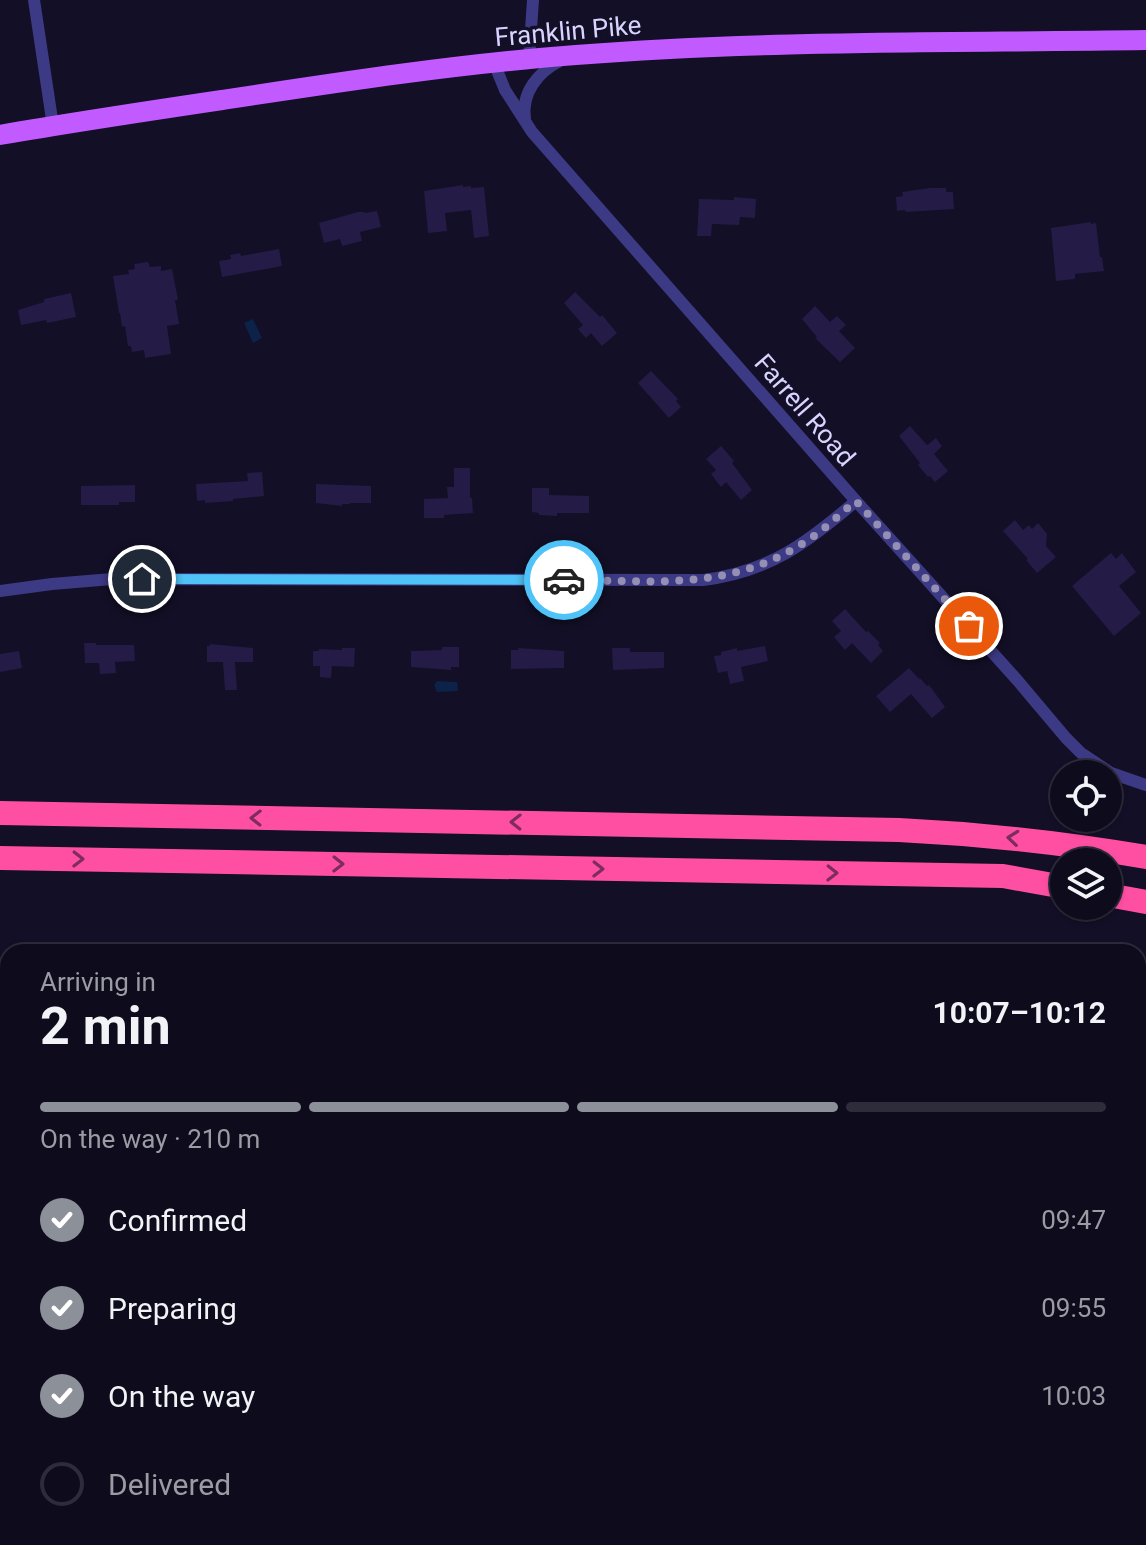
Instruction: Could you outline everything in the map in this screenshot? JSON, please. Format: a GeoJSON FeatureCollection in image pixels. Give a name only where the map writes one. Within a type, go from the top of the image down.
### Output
{"type":"FeatureCollection","features":[{"type":"Feature","properties":{"kind":"highway"},"geometry":{"type":"LineString","coordinates":[[0,813],[883,829],[994,836],[1146,857]]}},
{"type":"Feature","properties":{"kind":"highway"},"geometry":{"type":"LineString","coordinates":[[0,858],[1003,876],[1050,884]]}},
{"type":"Feature","properties":{"kind":"highway"},"geometry":{"type":"LineString","coordinates":[[1122,898],[1146,902]]}},
{"type":"Feature","properties":{"kind":"main road","name":"Franklin Pike"},"geometry":{"type":"LineString","coordinates":[[0,135],[366,78],[573,55],[754,46],[1146,40]]}},
{"type":"Feature","properties":{"kind":"street"},"geometry":{"type":"LineString","coordinates":[[34,0],[53,126]]}},
{"type":"Feature","properties":{"kind":"street"},"geometry":{"type":"LineString","coordinates":[[529,59],[533,0]]}},
{"type":"Feature","properties":{"kind":"street"},"geometry":{"type":"LineString","coordinates":[[526,122],[526,99],[538,76],[549,66],[573,55]]}},
{"type":"Feature","properties":{"kind":"street","name":"Farrell Road"},"geometry":{"type":"LineString","coordinates":[[494,63],[505,90],[526,122],[596,207],[1054,725],[1096,765],[1146,785]]}},
{"type":"Feature","properties":{"kind":"street"},"geometry":{"type":"LineString","coordinates":[[0,591],[112,579],[703,580],[740,572],[776,558],[817,534],[856,501]]}},
{"type":"Feature","properties":{"kind":"water"},"geometry":{"type":"Polygon","coordinates":[[[253,319],[262,338],[253,343],[244,323],[253,319]]]}},
{"type":"Feature","properties":{"kind":"water"},"geometry":{"type":"Polygon","coordinates":[[[437,681],[457,682],[458,691],[437,692],[434,685],[437,681]]]}},
{"type":"Feature","properties":{"kind":"building"},"geometry":{"type":"Polygon","coordinates":[[[463,185],[484,187],[489,236],[474,238],[471,210],[445,213],[447,231],[428,233],[424,191],[463,185]]]}},
{"type":"Feature","properties":{"kind":"building"},"geometry":{"type":"Polygon","coordinates":[[[946,188],[946,192],[953,192],[954,209],[897,211],[896,197],[903,196],[902,192],[946,188]]]}},
{"type":"Feature","properties":{"kind":"building"},"geometry":{"type":"Polygon","coordinates":[[[734,197],[756,199],[755,218],[740,217],[739,225],[712,224],[711,236],[697,236],[699,199],[734,200],[734,197]]]}},
{"type":"Feature","properties":{"kind":"building"},"geometry":{"type":"Polygon","coordinates":[[[377,211],[381,227],[360,232],[362,241],[342,246],[340,239],[324,243],[319,223],[358,212],[377,211]]]}},
{"type":"Feature","properties":{"kind":"building"},"geometry":{"type":"Polygon","coordinates":[[[1096,223],[1104,271],[1075,274],[1075,279],[1056,281],[1051,228],[1096,223]]]}},
{"type":"Feature","properties":{"kind":"building"},"geometry":{"type":"Polygon","coordinates":[[[279,249],[282,266],[222,277],[219,261],[231,259],[230,255],[279,249]]]}},
{"type":"Feature","properties":{"kind":"building"},"geometry":{"type":"Polygon","coordinates":[[[148,262],[150,267],[161,266],[161,271],[172,269],[179,324],[167,326],[171,354],[145,358],[144,350],[132,352],[131,346],[128,346],[113,276],[129,274],[128,270],[135,269],[134,264],[148,262]]]}},
{"type":"Feature","properties":{"kind":"building"},"geometry":{"type":"Polygon","coordinates":[[[575,292],[600,317],[602,315],[617,333],[602,346],[591,333],[586,338],[578,329],[583,325],[564,303],[575,292]]]}},
{"type":"Feature","properties":{"kind":"building"},"geometry":{"type":"Polygon","coordinates":[[[71,293],[76,317],[21,325],[18,310],[44,302],[44,299],[71,293]]]}},
{"type":"Feature","properties":{"kind":"building"},"geometry":{"type":"Polygon","coordinates":[[[815,306],[830,322],[837,316],[846,325],[839,331],[855,348],[840,362],[815,338],[802,319],[815,306]]]}},
{"type":"Feature","properties":{"kind":"building"},"geometry":{"type":"Polygon","coordinates":[[[651,371],[678,399],[676,401],[681,407],[669,418],[638,383],[651,371]]]}},
{"type":"Feature","properties":{"kind":"building"},"geometry":{"type":"Polygon","coordinates":[[[910,426],[927,445],[936,438],[942,446],[934,454],[948,471],[935,482],[918,465],[920,463],[899,436],[910,426]]]}},
{"type":"Feature","properties":{"kind":"building"},"geometry":{"type":"Polygon","coordinates":[[[721,446],[752,490],[741,500],[726,482],[721,487],[711,474],[716,470],[706,459],[721,446]]]}},
{"type":"Feature","properties":{"kind":"building"},"geometry":{"type":"Polygon","coordinates":[[[454,468],[470,468],[473,513],[424,518],[424,499],[448,498],[447,487],[454,487],[454,468]]]}},
{"type":"Feature","properties":{"kind":"building"},"geometry":{"type":"Polygon","coordinates":[[[262,472],[264,496],[233,501],[197,501],[196,484],[248,481],[247,473],[262,472]]]}},
{"type":"Feature","properties":{"kind":"building"},"geometry":{"type":"Polygon","coordinates":[[[316,484],[371,486],[371,503],[342,506],[316,503],[316,484]]]}},
{"type":"Feature","properties":{"kind":"building"},"geometry":{"type":"Polygon","coordinates":[[[135,485],[135,502],[81,505],[81,486],[135,485]]]}},
{"type":"Feature","properties":{"kind":"building"},"geometry":{"type":"Polygon","coordinates":[[[532,488],[549,488],[549,495],[589,496],[589,513],[557,513],[557,516],[532,512],[532,488]]]}},
{"type":"Feature","properties":{"kind":"building"},"geometry":{"type":"Polygon","coordinates":[[[1015,520],[1023,530],[1029,525],[1032,529],[1038,523],[1047,534],[1046,546],[1056,557],[1037,573],[1003,531],[1015,520]]]}},
{"type":"Feature","properties":{"kind":"building"},"geometry":{"type":"Polygon","coordinates":[[[1111,553],[1116,559],[1122,553],[1136,572],[1119,586],[1141,613],[1114,636],[1072,586],[1111,553]]]}},
{"type":"Feature","properties":{"kind":"building"},"geometry":{"type":"Polygon","coordinates":[[[845,609],[880,643],[878,645],[883,651],[871,663],[852,643],[845,650],[834,637],[841,631],[832,621],[845,609]]]}},
{"type":"Feature","properties":{"kind":"building"},"geometry":{"type":"Polygon","coordinates":[[[84,643],[134,645],[135,661],[115,662],[116,673],[100,674],[99,663],[85,663],[84,643]]]}},
{"type":"Feature","properties":{"kind":"building"},"geometry":{"type":"Polygon","coordinates":[[[207,646],[253,648],[253,662],[235,662],[237,690],[225,690],[223,662],[207,662],[207,646]]]}},
{"type":"Feature","properties":{"kind":"building"},"geometry":{"type":"Polygon","coordinates":[[[765,646],[768,661],[741,667],[744,681],[730,684],[727,671],[718,673],[714,656],[737,648],[737,651],[765,646]]]}},
{"type":"Feature","properties":{"kind":"building"},"geometry":{"type":"Polygon","coordinates":[[[442,647],[459,647],[459,667],[451,667],[451,670],[411,667],[411,651],[442,650],[442,647]]]}},
{"type":"Feature","properties":{"kind":"building"},"geometry":{"type":"Polygon","coordinates":[[[355,648],[354,667],[332,666],[331,678],[320,677],[320,666],[313,666],[313,651],[355,648]]]}},
{"type":"Feature","properties":{"kind":"building"},"geometry":{"type":"Polygon","coordinates":[[[612,648],[630,648],[630,652],[664,652],[664,668],[613,670],[612,648]]]}},
{"type":"Feature","properties":{"kind":"building"},"geometry":{"type":"Polygon","coordinates":[[[511,650],[564,651],[564,668],[511,669],[511,650]]]}},
{"type":"Feature","properties":{"kind":"building"},"geometry":{"type":"Polygon","coordinates":[[[19,651],[22,668],[0,672],[0,654],[19,651]]]}},
{"type":"Feature","properties":{"kind":"building"},"geometry":{"type":"Polygon","coordinates":[[[909,668],[929,685],[945,707],[932,718],[911,694],[890,712],[876,696],[909,668]]]}},
{"type":"Feature","properties":{"kind":"way so far"},"geometry":{"type":"LineString","coordinates":[[564,580],[687,581],[740,572],[806,542],[856,501],[969,626]]}},
{"type":"Feature","properties":{"kind":"route"},"geometry":{"type":"LineString","coordinates":[[142,579],[564,580]]}}]}
